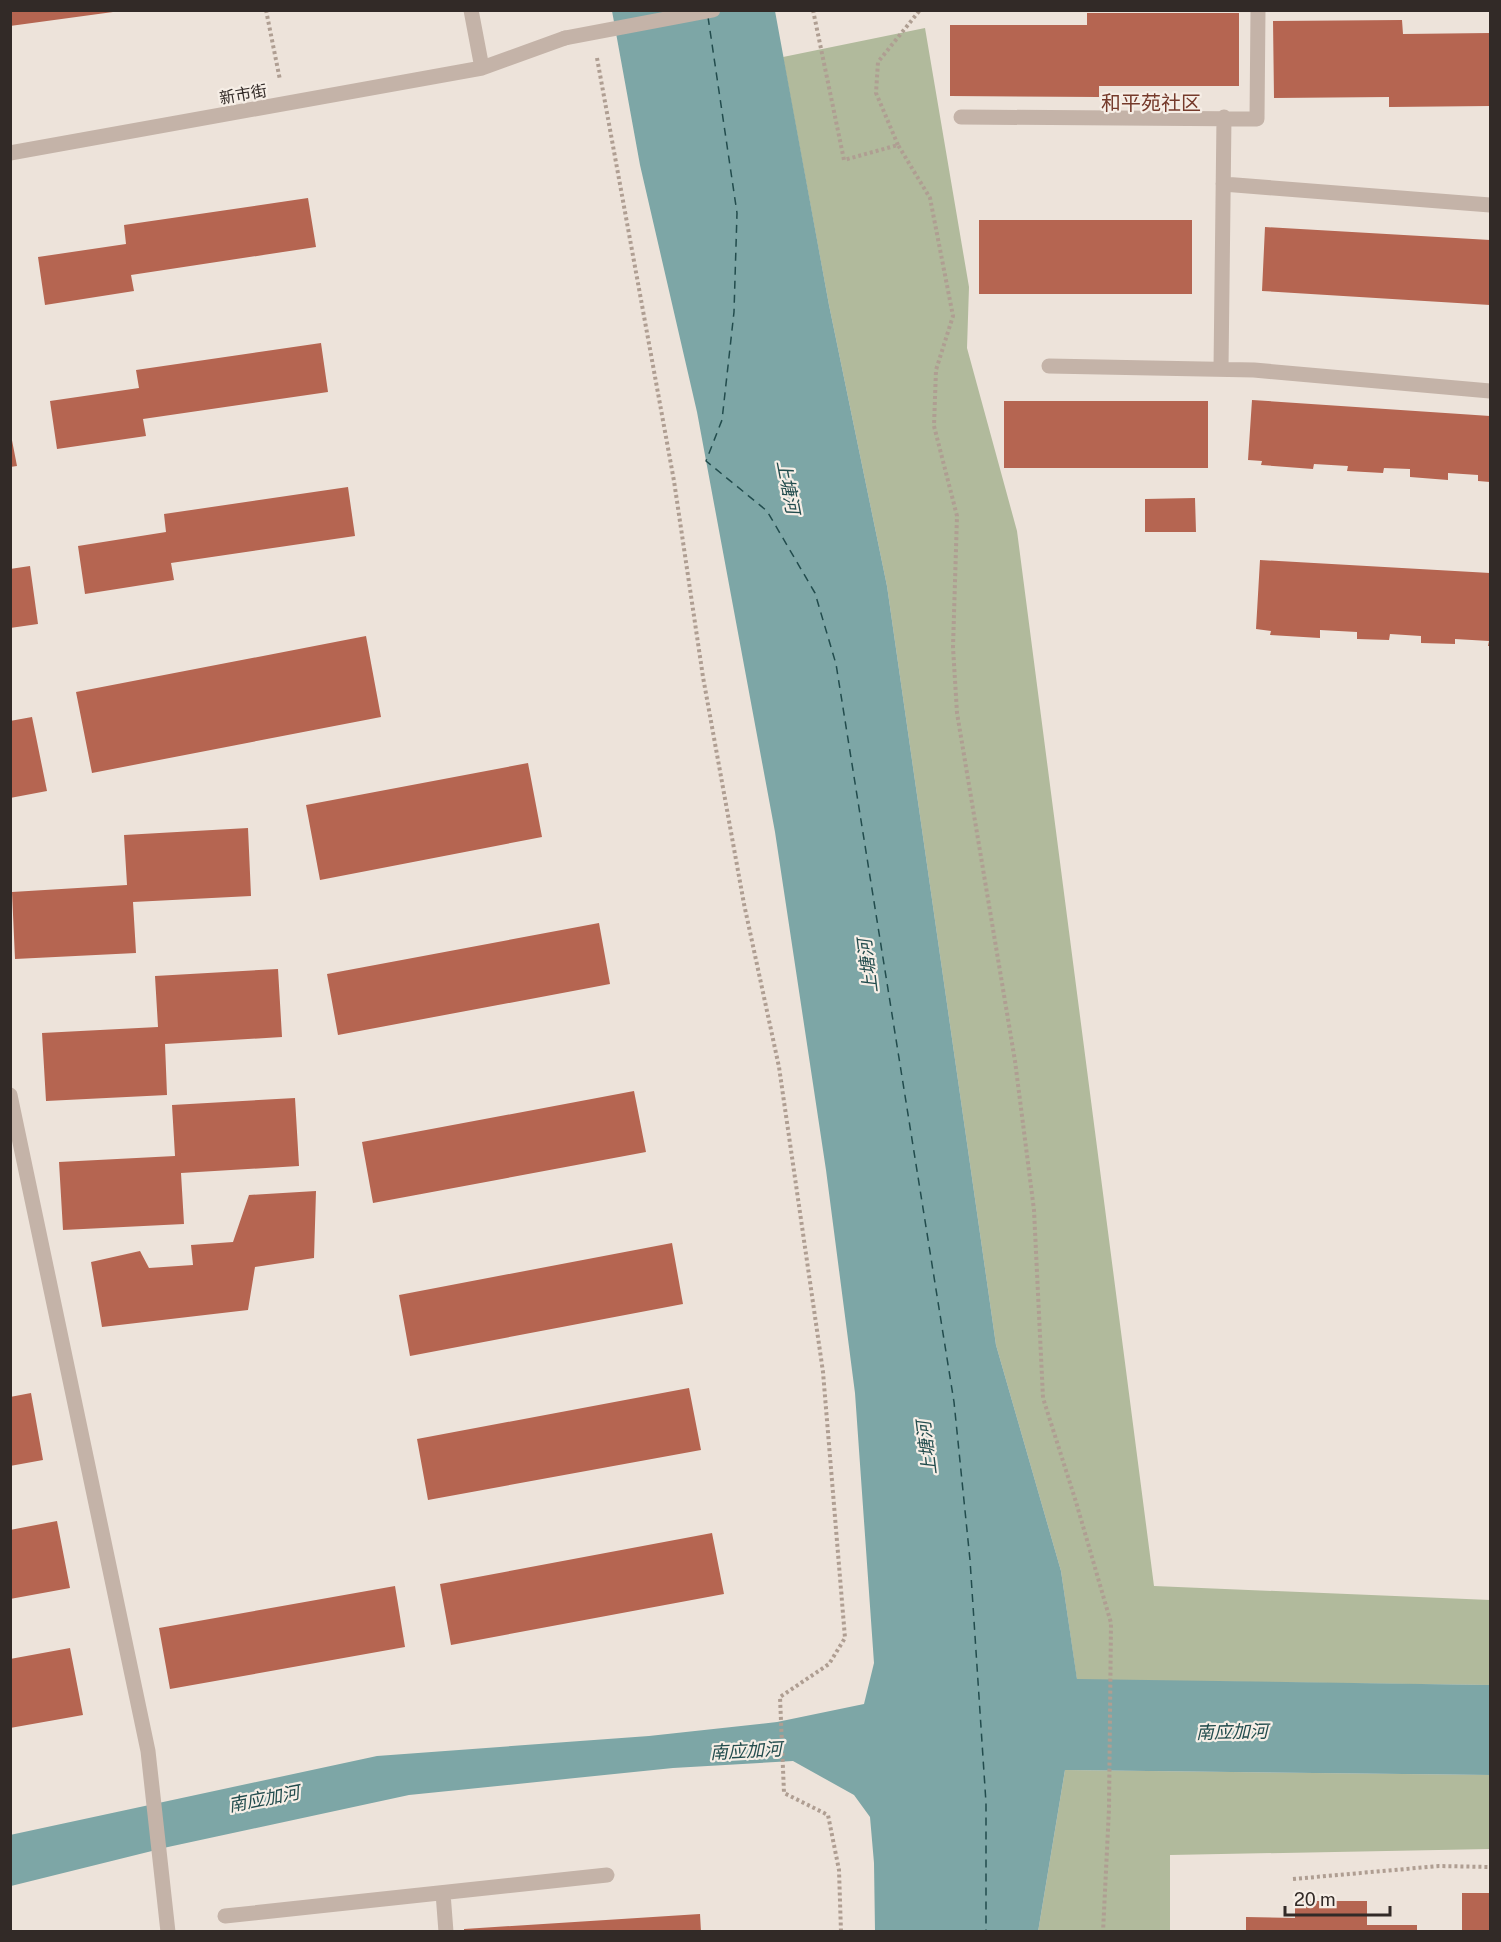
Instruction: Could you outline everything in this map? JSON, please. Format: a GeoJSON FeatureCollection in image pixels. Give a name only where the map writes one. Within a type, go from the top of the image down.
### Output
{"type":"FeatureCollection","features":[{"type":"Feature","properties":{"kind":"street"},"geometry":{"type":"LineString","coordinates":[[471,10],[482,68]]}},
{"type":"Feature","properties":{"kind":"street","name":"新市街"},"geometry":{"type":"LineString","coordinates":[[10,153],[482,68],[565,38],[713,10]]}},
{"type":"Feature","properties":{"kind":"street"},"geometry":{"type":"LineString","coordinates":[[961,117],[1257,118],[1258,10]]}},
{"type":"Feature","properties":{"kind":"street"},"geometry":{"type":"LineString","coordinates":[[1221,369],[1224,117]]}},
{"type":"Feature","properties":{"kind":"street"},"geometry":{"type":"LineString","coordinates":[[1223,184],[1491,205]]}},
{"type":"Feature","properties":{"kind":"street"},"geometry":{"type":"LineString","coordinates":[[1049,366],[1254,370],[1491,391]]}},
{"type":"Feature","properties":{"kind":"street"},"geometry":{"type":"LineString","coordinates":[[10,1095],[148,1751],[168,1932]]}},
{"type":"Feature","properties":{"kind":"street"},"geometry":{"type":"LineString","coordinates":[[225,1916],[607,1875]]}},
{"type":"Feature","properties":{"kind":"street"},"geometry":{"type":"LineString","coordinates":[[443,1893],[446,1932]]}},
{"type":"Feature","properties":{"kind":"path"},"geometry":{"type":"LineString","coordinates":[[266,10],[285,105]]}},
{"type":"Feature","properties":{"kind":"path"},"geometry":{"type":"LineString","coordinates":[[813,10],[844,160],[898,145]]}},
{"type":"Feature","properties":{"kind":"path"},"geometry":{"type":"LineString","coordinates":[[920,10],[878,62],[876,93],[898,145],[930,198],[954,316],[936,370],[934,426],[957,516],[953,647],[957,713],[1015,1061],[1034,1210],[1043,1398],[1111,1623],[1109,1786],[1103,1932]]}},
{"type":"Feature","properties":{"kind":"path"},"geometry":{"type":"LineString","coordinates":[[596,58],[674,482],[707,700],[744,904],[779,1068],[823,1372],[845,1638],[829,1664],[780,1697],[780,1718],[784,1793],[828,1815],[839,1870],[841,1932]]}},
{"type":"Feature","properties":{"kind":"path"},"geometry":{"type":"LineString","coordinates":[[1293,1879],[1439,1866],[1491,1867]]}},
{"type":"Feature","properties":{"kind":"green space"},"geometry":{"type":"Polygon","coordinates":[[[925,28],[969,287],[967,348],[1017,531],[1154,1586],[1490,1600],[1490,1685],[1077,1680],[1061,1571],[996,1345],[887,586],[829,305],[783,57],[925,28]]]}},
{"type":"Feature","properties":{"kind":"green space"},"geometry":{"type":"Polygon","coordinates":[[[1065,1770],[1490,1775],[1490,1849],[1170,1855],[1170,1931],[1038,1932],[1065,1770]]]}},
{"type":"Feature","properties":{"kind":"water"},"geometry":{"type":"Polygon","coordinates":[[[612,11],[775,11],[829,305],[887,586],[996,1345],[1061,1571],[1077,1679],[1490,1685],[1490,1775],[1065,1770],[1038,1932],[875,1931],[874,1863],[870,1817],[854,1795],[793,1761],[673,1768],[409,1795],[168,1847],[11,1886],[10,1835],[377,1756],[649,1736],[777,1722],[864,1704],[874,1663],[855,1393],[826,1170],[775,832],[697,412],[640,165],[612,11]]]}},
{"type":"Feature","properties":{"kind":"building"},"geometry":{"type":"Polygon","coordinates":[[[10,10],[113,10],[113,12],[10,26],[10,10]]]}},
{"type":"Feature","properties":{"kind":"building"},"geometry":{"type":"Polygon","coordinates":[[[1087,13],[1239,13],[1239,86],[1099,86],[1099,97],[950,96],[950,25],[1087,25],[1087,13]]]}},
{"type":"Feature","properties":{"kind":"building"},"geometry":{"type":"Polygon","coordinates":[[[1402,20],[1403,34],[1490,33],[1490,106],[1389,107],[1389,97],[1274,98],[1273,21],[1402,20]]]}},
{"type":"Feature","properties":{"kind":"building"},"geometry":{"type":"Polygon","coordinates":[[[308,198],[316,247],[131,275],[134,291],[45,305],[38,257],[126,244],[124,225],[308,198]]]}},
{"type":"Feature","properties":{"kind":"building"},"geometry":{"type":"Polygon","coordinates":[[[979,220],[1192,220],[1192,294],[979,294],[979,220]]]}},
{"type":"Feature","properties":{"kind":"building"},"geometry":{"type":"Polygon","coordinates":[[[1265,227],[1490,240],[1490,305],[1262,291],[1265,227]]]}},
{"type":"Feature","properties":{"kind":"building"},"geometry":{"type":"Polygon","coordinates":[[[321,343],[328,392],[143,419],[146,436],[57,449],[50,401],[139,388],[136,370],[321,343]]]}},
{"type":"Feature","properties":{"kind":"building"},"geometry":{"type":"Polygon","coordinates":[[[1252,400],[1490,416],[1490,482],[1478,481],[1478,475],[1448,473],[1448,480],[1410,477],[1410,469],[1384,468],[1383,473],[1347,471],[1348,466],[1314,464],[1313,469],[1261,465],[1262,461],[1248,460],[1252,400]]]}},
{"type":"Feature","properties":{"kind":"building"},"geometry":{"type":"Polygon","coordinates":[[[1004,401],[1208,401],[1208,468],[1004,468],[1004,401]]]}},
{"type":"Feature","properties":{"kind":"building"},"geometry":{"type":"Polygon","coordinates":[[[10,430],[17,466],[10,467],[10,430]]]}},
{"type":"Feature","properties":{"kind":"building"},"geometry":{"type":"Polygon","coordinates":[[[348,487],[355,536],[171,563],[174,580],[85,594],[78,546],[166,532],[164,514],[348,487]]]}},
{"type":"Feature","properties":{"kind":"building"},"geometry":{"type":"Polygon","coordinates":[[[1195,498],[1196,532],[1145,532],[1145,499],[1195,498]]]}},
{"type":"Feature","properties":{"kind":"building"},"geometry":{"type":"Polygon","coordinates":[[[1260,560],[1490,573],[1490,646],[1488,646],[1489,641],[1455,639],[1455,644],[1421,643],[1421,636],[1390,634],[1389,640],[1357,639],[1357,632],[1320,630],[1320,638],[1270,635],[1271,631],[1256,629],[1260,560]]]}},
{"type":"Feature","properties":{"kind":"building"},"geometry":{"type":"Polygon","coordinates":[[[30,566],[38,624],[10,628],[10,569],[30,566]]]}},
{"type":"Feature","properties":{"kind":"building"},"geometry":{"type":"Polygon","coordinates":[[[366,636],[381,717],[92,773],[76,692],[366,636]]]}},
{"type":"Feature","properties":{"kind":"building"},"geometry":{"type":"Polygon","coordinates":[[[32,717],[47,791],[10,798],[10,721],[32,717]]]}},
{"type":"Feature","properties":{"kind":"building"},"geometry":{"type":"Polygon","coordinates":[[[528,763],[542,837],[320,880],[306,805],[528,763]]]}},
{"type":"Feature","properties":{"kind":"building"},"geometry":{"type":"Polygon","coordinates":[[[248,828],[251,896],[133,902],[136,953],[15,959],[12,892],[127,885],[124,835],[248,828]]]}},
{"type":"Feature","properties":{"kind":"building"},"geometry":{"type":"Polygon","coordinates":[[[599,923],[610,984],[338,1035],[327,974],[599,923]]]}},
{"type":"Feature","properties":{"kind":"building"},"geometry":{"type":"Polygon","coordinates":[[[278,969],[282,1037],[165,1044],[167,1095],[46,1101],[42,1033],[158,1027],[155,976],[278,969]]]}},
{"type":"Feature","properties":{"kind":"building"},"geometry":{"type":"Polygon","coordinates":[[[634,1091],[646,1152],[373,1203],[362,1142],[634,1091]]]}},
{"type":"Feature","properties":{"kind":"building"},"geometry":{"type":"Polygon","coordinates":[[[295,1098],[299,1166],[181,1173],[184,1224],[63,1230],[59,1162],[175,1156],[172,1105],[295,1098]]]}},
{"type":"Feature","properties":{"kind":"building"},"geometry":{"type":"Polygon","coordinates":[[[316,1191],[314,1258],[255,1267],[248,1310],[102,1327],[91,1262],[140,1251],[149,1268],[193,1265],[191,1245],[233,1242],[249,1195],[316,1191]]]}},
{"type":"Feature","properties":{"kind":"building"},"geometry":{"type":"Polygon","coordinates":[[[672,1243],[683,1304],[410,1356],[399,1295],[672,1243]]]}},
{"type":"Feature","properties":{"kind":"building"},"geometry":{"type":"Polygon","coordinates":[[[689,1388],[701,1450],[428,1500],[417,1439],[689,1388]]]}},
{"type":"Feature","properties":{"kind":"building"},"geometry":{"type":"Polygon","coordinates":[[[31,1393],[43,1460],[10,1466],[10,1397],[31,1393]]]}},
{"type":"Feature","properties":{"kind":"building"},"geometry":{"type":"Polygon","coordinates":[[[57,1521],[70,1588],[10,1599],[10,1530],[57,1521]]]}},
{"type":"Feature","properties":{"kind":"building"},"geometry":{"type":"Polygon","coordinates":[[[712,1533],[724,1594],[451,1645],[440,1584],[712,1533]]]}},
{"type":"Feature","properties":{"kind":"building"},"geometry":{"type":"Polygon","coordinates":[[[395,1586],[405,1647],[170,1689],[159,1628],[395,1586]]]}},
{"type":"Feature","properties":{"kind":"building"},"geometry":{"type":"Polygon","coordinates":[[[70,1648],[83,1715],[10,1728],[10,1659],[70,1648]]]}},
{"type":"Feature","properties":{"kind":"building"},"geometry":{"type":"Polygon","coordinates":[[[1462,1893],[1490,1893],[1490,1932],[1462,1932],[1462,1893]]]}},
{"type":"Feature","properties":{"kind":"building"},"geometry":{"type":"Polygon","coordinates":[[[1295,1901],[1367,1901],[1367,1925],[1417,1925],[1417,1932],[1246,1932],[1246,1917],[1295,1918],[1295,1901]]]}},
{"type":"Feature","properties":{"kind":"building"},"geometry":{"type":"Polygon","coordinates":[[[700,1914],[701,1932],[464,1932],[464,1929],[700,1914]]]}},
{"type":"Feature","properties":{"kind":"ferry route"},"geometry":{"type":"LineString","coordinates":[[708,17],[737,213],[734,312],[722,420],[706,461],[767,511],[815,593],[836,664],[954,1402],[970,1560],[986,1803],[986,1932]]}},
{"type":"Feature","properties":{"kind":"district","name":"和平苑社区"},"geometry":{"type":"Point","coordinates":[1151,103]}},
{"type":"Feature","properties":{"kind":"water label","name":"上塘河"},"geometry":{"type":"Point","coordinates":[788,487]}},
{"type":"Feature","properties":{"kind":"water label","name":"上塘河"},"geometry":{"type":"Point","coordinates":[868,966]}},
{"type":"Feature","properties":{"kind":"water label","name":"上塘河"},"geometry":{"type":"Point","coordinates":[927,1448]}},
{"type":"Feature","properties":{"kind":"water label","name":"南应加河"},"geometry":{"type":"Point","coordinates":[1232,1732]}},
{"type":"Feature","properties":{"kind":"water label","name":"南应加河"},"geometry":{"type":"Point","coordinates":[746,1751]}},
{"type":"Feature","properties":{"kind":"water label","name":"南应加河"},"geometry":{"type":"Point","coordinates":[264,1799]}}]}
